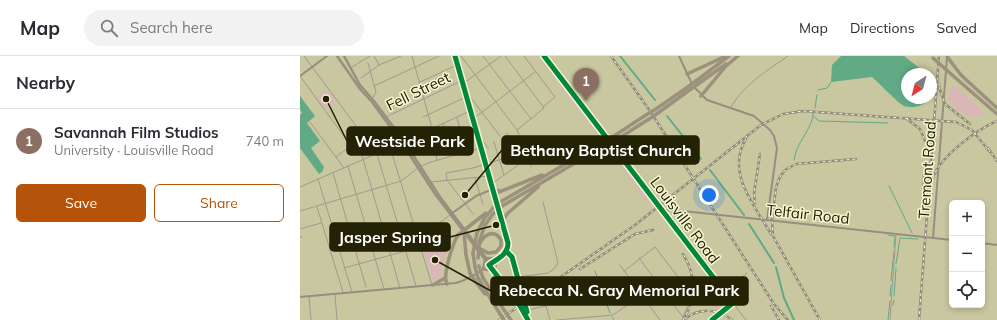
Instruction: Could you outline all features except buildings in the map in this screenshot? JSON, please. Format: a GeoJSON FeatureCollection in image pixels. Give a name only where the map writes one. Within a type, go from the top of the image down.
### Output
{"type":"FeatureCollection","features":[{"type":"Feature","properties":{"kind":"highway"},"geometry":{"type":"LineString","coordinates":[[686,74],[728,56]]}},
{"type":"Feature","properties":{"kind":"highway"},"geometry":{"type":"LineString","coordinates":[[697,83],[728,56]]}},
{"type":"Feature","properties":{"kind":"highway"},"geometry":{"type":"LineString","coordinates":[[511,320],[483,278],[473,253],[477,234],[492,211],[502,201],[549,173],[615,138],[737,56]]}},
{"type":"Feature","properties":{"kind":"highway"},"geometry":{"type":"LineString","coordinates":[[701,96],[726,66],[737,56]]}},
{"type":"Feature","properties":{"kind":"highway"},"geometry":{"type":"LineString","coordinates":[[947,56],[961,75],[994,107],[997,114]]}},
{"type":"Feature","properties":{"kind":"highway"},"geometry":{"type":"LineString","coordinates":[[932,57],[951,74],[994,107]]}},
{"type":"Feature","properties":{"kind":"highway"},"geometry":{"type":"LineString","coordinates":[[433,285],[441,282],[445,276],[452,249],[458,235],[492,211],[548,180],[592,151]]}},
{"type":"Feature","properties":{"kind":"highway"},"geometry":{"type":"LineString","coordinates":[[494,194],[549,173]]}},
{"type":"Feature","properties":{"kind":"highway"},"geometry":{"type":"LineString","coordinates":[[502,222],[507,214],[548,180]]}},
{"type":"Feature","properties":{"kind":"highway"},"geometry":{"type":"LineString","coordinates":[[493,189],[500,191]]}},
{"type":"Feature","properties":{"kind":"highway"},"geometry":{"type":"LineString","coordinates":[[477,280],[479,268],[479,244],[484,227],[492,211]]}},
{"type":"Feature","properties":{"kind":"highway"},"geometry":{"type":"LineString","coordinates":[[500,216],[507,214]]}},
{"type":"Feature","properties":{"kind":"highway"},"geometry":{"type":"LineString","coordinates":[[464,232],[466,254],[470,273],[477,280],[504,320]]}},
{"type":"Feature","properties":{"kind":"highway"},"geometry":{"type":"LineString","coordinates":[[492,234],[499,237],[501,244],[500,249],[494,253],[488,252],[479,244],[484,237],[492,234]]}},
{"type":"Feature","properties":{"kind":"highway"},"geometry":{"type":"LineString","coordinates":[[445,276],[447,284]]}},
{"type":"Feature","properties":{"kind":"main road"},"geometry":{"type":"LineString","coordinates":[[337,56],[360,89],[385,118]]}},
{"type":"Feature","properties":{"kind":"main road"},"geometry":{"type":"LineString","coordinates":[[344,56],[358,83],[372,99],[464,232],[490,264],[520,306]]}},
{"type":"Feature","properties":{"kind":"main road"},"geometry":{"type":"LineString","coordinates":[[420,167],[452,214],[479,244],[485,258]]}},
{"type":"Feature","properties":{"kind":"main road"},"geometry":{"type":"LineString","coordinates":[[485,258],[497,259],[494,270]]}},
{"type":"Feature","properties":{"kind":"main road"},"geometry":{"type":"LineString","coordinates":[[485,258],[479,268],[494,270],[502,279],[528,319]]}},
{"type":"Feature","properties":{"kind":"street"},"geometry":{"type":"LineString","coordinates":[[304,56],[377,154],[416,287]]}},
{"type":"Feature","properties":{"kind":"street"},"geometry":{"type":"LineString","coordinates":[[327,56],[300,76],[351,146]]}},
{"type":"Feature","properties":{"kind":"street"},"geometry":{"type":"LineString","coordinates":[[351,67],[369,56]]}},
{"type":"Feature","properties":{"kind":"street"},"geometry":{"type":"LineString","coordinates":[[374,56],[379,65]]}},
{"type":"Feature","properties":{"kind":"street"},"geometry":{"type":"LineString","coordinates":[[361,78],[379,65],[401,56]]}},
{"type":"Feature","properties":{"kind":"street"},"geometry":{"type":"LineString","coordinates":[[412,56],[432,128]]}},
{"type":"Feature","properties":{"kind":"street"},"geometry":{"type":"LineString","coordinates":[[374,86],[439,56]]}},
{"type":"Feature","properties":{"kind":"street"},"geometry":{"type":"LineString","coordinates":[[300,297],[447,284],[465,281],[479,268],[490,264],[506,250],[508,243],[454,56]]}},
{"type":"Feature","properties":{"kind":"street"},"geometry":{"type":"LineString","coordinates":[[461,56],[517,130],[531,166]]}},
{"type":"Feature","properties":{"kind":"street"},"geometry":{"type":"LineString","coordinates":[[483,56],[531,119]]}},
{"type":"Feature","properties":{"kind":"street","name":"Fell Street"},"geometry":{"type":"LineString","coordinates":[[463,86],[501,56]]}},
{"type":"Feature","properties":{"kind":"street"},"geometry":{"type":"LineString","coordinates":[[505,56],[544,107]]}},
{"type":"Feature","properties":{"kind":"street"},"geometry":{"type":"LineString","coordinates":[[517,130],[555,98],[524,56]]}},
{"type":"Feature","properties":{"kind":"street","name":"Louisville Road"},"geometry":{"type":"LineString","coordinates":[[544,56],[746,320]]}},
{"type":"Feature","properties":{"kind":"street"},"geometry":{"type":"LineString","coordinates":[[679,56],[686,74],[701,96],[716,104],[731,107],[758,118],[770,130],[776,143],[768,220]]}},
{"type":"Feature","properties":{"kind":"street"},"geometry":{"type":"LineString","coordinates":[[731,107],[738,94],[745,87],[788,56]]}},
{"type":"Feature","properties":{"kind":"street","name":"Tremont Road"},"geometry":{"type":"LineString","coordinates":[[933,238],[947,56]]}},
{"type":"Feature","properties":{"kind":"street"},"geometry":{"type":"LineString","coordinates":[[368,64],[376,92],[372,99]]}},
{"type":"Feature","properties":{"kind":"street"},"geometry":{"type":"LineString","coordinates":[[419,83],[457,65]]}},
{"type":"Feature","properties":{"kind":"street"},"geometry":{"type":"LineString","coordinates":[[473,119],[535,72]]}},
{"type":"Feature","properties":{"kind":"street","name":"Fell Street"},"geometry":{"type":"LineString","coordinates":[[385,118],[461,81]]}},
{"type":"Feature","properties":{"kind":"street"},"geometry":{"type":"LineString","coordinates":[[463,86],[500,136]]}},
{"type":"Feature","properties":{"kind":"street"},"geometry":{"type":"LineString","coordinates":[[423,117],[466,97]]}},
{"type":"Feature","properties":{"kind":"street"},"geometry":{"type":"LineString","coordinates":[[300,187],[377,154],[470,111]]}},
{"type":"Feature","properties":{"kind":"street"},"geometry":{"type":"LineString","coordinates":[[457,117],[466,152]]}},
{"type":"Feature","properties":{"kind":"street"},"geometry":{"type":"LineString","coordinates":[[310,122],[344,168]]}},
{"type":"Feature","properties":{"kind":"street"},"geometry":{"type":"LineString","coordinates":[[443,123],[452,156]]}},
{"type":"Feature","properties":{"kind":"street"},"geometry":{"type":"LineString","coordinates":[[384,127],[433,285]]}},
{"type":"Feature","properties":{"kind":"street"},"geometry":{"type":"LineString","coordinates":[[430,129],[438,160]]}},
{"type":"Feature","properties":{"kind":"street"},"geometry":{"type":"LineString","coordinates":[[476,132],[488,148]]}},
{"type":"Feature","properties":{"kind":"street"},"geometry":{"type":"LineString","coordinates":[[508,133],[517,166]]}},
{"type":"Feature","properties":{"kind":"street"},"geometry":{"type":"LineString","coordinates":[[336,157],[363,137]]}},
{"type":"Feature","properties":{"kind":"street"},"geometry":{"type":"LineString","coordinates":[[358,141],[362,160],[400,288]]}},
{"type":"Feature","properties":{"kind":"street"},"geometry":{"type":"LineString","coordinates":[[494,142],[504,175]]}},
{"type":"Feature","properties":{"kind":"street"},"geometry":{"type":"LineString","coordinates":[[300,211],[387,186],[401,181],[420,167],[438,160],[481,148]]}},
{"type":"Feature","properties":{"kind":"street"},"geometry":{"type":"LineString","coordinates":[[473,214],[448,180],[446,173],[526,152]]}},
{"type":"Feature","properties":{"kind":"street"},"geometry":{"type":"LineString","coordinates":[[492,184],[528,158]]}},
{"type":"Feature","properties":{"kind":"street"},"geometry":{"type":"LineString","coordinates":[[348,166],[384,290]]}},
{"type":"Feature","properties":{"kind":"street"},"geometry":{"type":"LineString","coordinates":[[333,173],[366,287]]}},
{"type":"Feature","properties":{"kind":"street"},"geometry":{"type":"LineString","coordinates":[[430,182],[489,176]]}},
{"type":"Feature","properties":{"kind":"street"},"geometry":{"type":"LineString","coordinates":[[475,178],[482,204]]}},
{"type":"Feature","properties":{"kind":"street"},"geometry":{"type":"LineString","coordinates":[[318,179],[352,293]]}},
{"type":"Feature","properties":{"kind":"street"},"geometry":{"type":"LineString","coordinates":[[418,238],[479,194],[493,189]]}},
{"type":"Feature","properties":{"kind":"street"},"geometry":{"type":"LineString","coordinates":[[502,279],[548,273],[556,266],[558,259],[543,202]]}},
{"type":"Feature","properties":{"kind":"street"},"geometry":{"type":"LineString","coordinates":[[316,207],[343,294]]}},
{"type":"Feature","properties":{"kind":"street","name":"Telfair Road"},"geometry":{"type":"LineString","coordinates":[[663,212],[666,210],[683,211],[949,240]]}},
{"type":"Feature","properties":{"kind":"street"},"geometry":{"type":"LineString","coordinates":[[763,220],[769,214]]}},
{"type":"Feature","properties":{"kind":"street"},"geometry":{"type":"LineString","coordinates":[[769,214],[774,221]]}},
{"type":"Feature","properties":{"kind":"street"},"geometry":{"type":"LineString","coordinates":[[300,229],[321,223]]}},
{"type":"Feature","properties":{"kind":"street"},"geometry":{"type":"LineString","coordinates":[[890,320],[896,234]]}},
{"type":"Feature","properties":{"kind":"street"},"geometry":{"type":"LineString","coordinates":[[985,243],[997,245]]}},
{"type":"Feature","properties":{"kind":"street"},"geometry":{"type":"LineString","coordinates":[[344,268],[360,265],[421,247]]}},
{"type":"Feature","properties":{"kind":"street"},"geometry":{"type":"LineString","coordinates":[[624,271],[655,247],[691,296],[683,317]]}},
{"type":"Feature","properties":{"kind":"street"},"geometry":{"type":"LineString","coordinates":[[506,250],[512,257],[527,310],[528,319]]}},
{"type":"Feature","properties":{"kind":"street"},"geometry":{"type":"LineString","coordinates":[[639,258],[685,320]]}},
{"type":"Feature","properties":{"kind":"street"},"geometry":{"type":"LineString","coordinates":[[620,265],[660,320]]}},
{"type":"Feature","properties":{"kind":"street"},"geometry":{"type":"LineString","coordinates":[[724,291],[747,273]]}},
{"type":"Feature","properties":{"kind":"street"},"geometry":{"type":"LineString","coordinates":[[720,285],[728,278]]}},
{"type":"Feature","properties":{"kind":"street"},"geometry":{"type":"LineString","coordinates":[[335,294],[337,320]]}},
{"type":"Feature","properties":{"kind":"street"},"geometry":{"type":"LineString","coordinates":[[556,320],[613,315],[642,295]]}},
{"type":"Feature","properties":{"kind":"street"},"geometry":{"type":"LineString","coordinates":[[712,320],[745,295]]}},
{"type":"Feature","properties":{"kind":"street"},"geometry":{"type":"LineString","coordinates":[[309,296],[311,320]]}},
{"type":"Feature","properties":{"kind":"street"},"geometry":{"type":"LineString","coordinates":[[527,310],[546,306],[550,320]]}},
{"type":"Feature","properties":{"kind":"shaded area"},"geometry":{"type":"Polygon","coordinates":[[[538,56],[542,56],[640,183],[653,201],[653,205],[649,204],[538,56]]]}},
{"type":"Feature","properties":{"kind":"shaded area"},"geometry":{"type":"Polygon","coordinates":[[[841,56],[904,56],[919,68],[901,68],[901,104],[872,77],[831,82],[832,65],[841,56]]]}},
{"type":"Feature","properties":{"kind":"shaded area"},"geometry":{"type":"Polygon","coordinates":[[[953,86],[967,96],[985,114],[972,116],[965,114],[952,105],[949,99],[949,92],[953,86]]]}},
{"type":"Feature","properties":{"kind":"shaded area"},"geometry":{"type":"Polygon","coordinates":[[[327,90],[335,101],[326,109],[317,96],[327,90]]]}},
{"type":"Feature","properties":{"kind":"shaded area"},"geometry":{"type":"Polygon","coordinates":[[[300,96],[315,116],[307,123],[320,141],[311,148],[324,167],[322,172],[319,174],[300,148],[300,115],[302,113],[300,109],[300,96]]]}},
{"type":"Feature","properties":{"kind":"shaded area"},"geometry":{"type":"Polygon","coordinates":[[[901,104],[924,104],[915,107],[904,106],[901,104]]]}},
{"type":"Feature","properties":{"kind":"shaded area"},"geometry":{"type":"Polygon","coordinates":[[[441,225],[449,237],[441,274],[433,282],[421,240],[441,225]]]}},
{"type":"Feature","properties":{"kind":"shaded area"},"geometry":{"type":"Polygon","coordinates":[[[694,275],[698,278],[722,310],[712,306],[702,296],[697,297],[694,275]]]}},
{"type":"Feature","properties":{"kind":"waterway"},"geometry":{"type":"LineString","coordinates":[[620,56],[655,100]]}},
{"type":"Feature","properties":{"kind":"waterway"},"geometry":{"type":"LineString","coordinates":[[818,90],[827,88],[831,82]]}},
{"type":"Feature","properties":{"kind":"waterway"},"geometry":{"type":"LineString","coordinates":[[815,108],[817,95]]}},
{"type":"Feature","properties":{"kind":"waterway"},"geometry":{"type":"LineString","coordinates":[[813,113],[813,116],[819,121],[888,123]]}},
{"type":"Feature","properties":{"kind":"waterway"},"geometry":{"type":"LineString","coordinates":[[667,116],[701,159]]}},
{"type":"Feature","properties":{"kind":"waterway"},"geometry":{"type":"LineString","coordinates":[[794,160],[797,148],[809,127],[813,116]]}},
{"type":"Feature","properties":{"kind":"waterway"},"geometry":{"type":"LineString","coordinates":[[710,170],[744,215]]}},
{"type":"Feature","properties":{"kind":"waterway"},"geometry":{"type":"LineString","coordinates":[[889,186],[912,233]]}},
{"type":"Feature","properties":{"kind":"waterway"},"geometry":{"type":"LineString","coordinates":[[749,224],[774,263]]}},
{"type":"Feature","properties":{"kind":"waterway"},"geometry":{"type":"LineString","coordinates":[[888,235],[895,236],[894,247]]}},
{"type":"Feature","properties":{"kind":"waterway"},"geometry":{"type":"LineString","coordinates":[[896,264],[900,238],[918,239]]}},
{"type":"Feature","properties":{"kind":"waterway"},"geometry":{"type":"LineString","coordinates":[[891,281],[894,251]]}},
{"type":"Feature","properties":{"kind":"waterway"},"geometry":{"type":"LineString","coordinates":[[776,267],[784,298],[794,320]]}},
{"type":"Feature","properties":{"kind":"waterway"},"geometry":{"type":"LineString","coordinates":[[894,296],[896,268]]}},
{"type":"Feature","properties":{"kind":"waterway"},"geometry":{"type":"LineString","coordinates":[[595,271],[610,313]]}},
{"type":"Feature","properties":{"kind":"waterway"},"geometry":{"type":"LineString","coordinates":[[890,296],[891,285]]}},
{"type":"Feature","properties":{"kind":"waterway"},"geometry":{"type":"LineString","coordinates":[[893,305],[894,300]]}},
{"type":"Feature","properties":{"kind":"waterway"},"geometry":{"type":"LineString","coordinates":[[888,320],[890,301]]}},
{"type":"Feature","properties":{"kind":"railway"},"geometry":{"type":"LineString","coordinates":[[611,56],[650,111],[774,304],[788,320]]}},
{"type":"Feature","properties":{"kind":"railway"},"geometry":{"type":"LineString","coordinates":[[919,320],[939,56]]}},
{"type":"Feature","properties":{"kind":"railway"},"geometry":{"type":"LineString","coordinates":[[939,87],[945,104],[970,124]]}},
{"type":"Feature","properties":{"kind":"railway"},"geometry":{"type":"LineString","coordinates":[[499,320],[635,225],[761,125],[783,114],[803,111],[956,122],[972,130],[990,152]]}},
{"type":"Feature","properties":{"kind":"railway"},"geometry":{"type":"LineString","coordinates":[[907,119],[920,129],[925,141]]}},
{"type":"Feature","properties":{"kind":"railway"},"geometry":{"type":"LineString","coordinates":[[933,178],[943,161],[951,153],[970,137],[997,121]]}},
{"type":"Feature","properties":{"kind":"railway"},"geometry":{"type":"LineString","coordinates":[[746,139],[740,151],[740,176],[751,200],[771,234]]}},
{"type":"Feature","properties":{"kind":"railway"},"geometry":{"type":"LineString","coordinates":[[988,148],[997,161]]}},
{"type":"Feature","properties":{"kind":"railway"},"geometry":{"type":"LineString","coordinates":[[755,203],[754,193],[760,154]]}},
{"type":"Feature","properties":{"kind":"railway"},"geometry":{"type":"LineString","coordinates":[[820,320],[773,236],[772,220],[776,187],[785,170],[796,164],[856,159]]}},
{"type":"Feature","properties":{"kind":"railway"},"geometry":{"type":"LineString","coordinates":[[923,199],[924,175]]}},
{"type":"Feature","properties":{"kind":"railway"},"geometry":{"type":"LineString","coordinates":[[580,269],[635,234],[653,230]]}},
{"type":"Feature","properties":{"kind":"railway"},"geometry":{"type":"LineString","coordinates":[[683,254],[690,270],[693,295],[688,312],[683,320]]}},
{"type":"Feature","properties":{"kind":"railway"},"geometry":{"type":"LineString","coordinates":[[771,306],[779,320]]}},
{"type":"Feature","properties":{"kind":"railway"},"geometry":{"type":"LineString","coordinates":[[685,319],[690,315],[702,311],[708,311],[721,313],[732,320]]}},
{"type":"Feature","properties":{"kind":"cycle path"},"geometry":{"type":"LineString","coordinates":[[455,56],[508,243],[508,247],[504,254],[489,265],[520,306],[528,320]]}},
{"type":"Feature","properties":{"kind":"cycle path"},"geometry":{"type":"LineString","coordinates":[[544,56],[733,303],[712,320]]}},
{"type":"Feature","properties":{"kind":"cycle path"},"geometry":{"type":"LineString","coordinates":[[506,251],[512,257],[527,312]]}},
{"type":"Feature","properties":{"kind":"place","name":"Westside Park"},"geometry":{"type":"Point","coordinates":[326,99]}},
{"type":"Feature","properties":{"kind":"place","name":"Savannah Film Studios"},"geometry":{"type":"Point","coordinates":[586,101]}},
{"type":"Feature","properties":{"kind":"place","name":"Bethany Baptist Church"},"geometry":{"type":"Point","coordinates":[465,195]}},
{"type":"Feature","properties":{"kind":"place","name":"Jasper Spring"},"geometry":{"type":"Point","coordinates":[496,225]}},
{"type":"Feature","properties":{"kind":"place","name":"Rebecca N. Gray Memorial Park"},"geometry":{"type":"Point","coordinates":[435,260]}}]}
